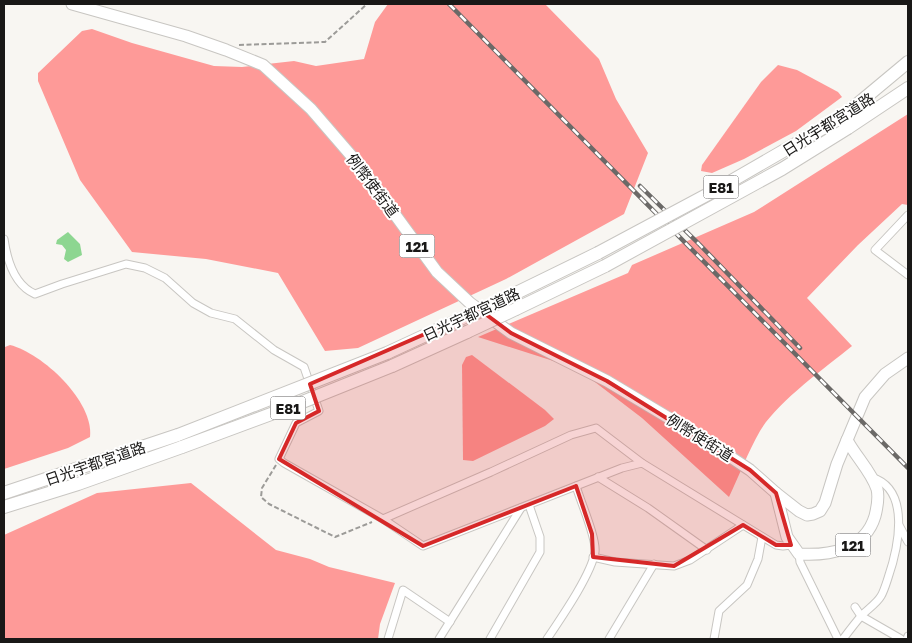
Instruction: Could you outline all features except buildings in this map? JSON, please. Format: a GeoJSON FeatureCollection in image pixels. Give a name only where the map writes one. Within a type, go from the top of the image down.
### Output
{"type":"FeatureCollection","features":[{"type":"Feature","properties":{"kind":"highway","name":"例幣使街道"},"geometry":{"type":"LineString","coordinates":[[72,4],[186,36],[263,65],[312,110],[355,160],[437,272],[470,303],[511,333],[607,381],[699,436],[750,470],[798,511],[807,515],[820,511],[825,503],[837,464],[865,397],[885,374],[908,358]]}},
{"type":"Feature","properties":{"kind":"highway"},"geometry":{"type":"LineString","coordinates":[[845,122],[908,62]]}},
{"type":"Feature","properties":{"kind":"highway","name":"日光宇都宮道路"},"geometry":{"type":"LineString","coordinates":[[4,493],[290,407],[392,366],[467,332],[605,266],[782,169],[908,72]]}},
{"type":"Feature","properties":{"kind":"highway","name":"日光宇都宮道路"},"geometry":{"type":"LineString","coordinates":[[4,507],[78,484],[456,322],[598,254],[908,88]]}},
{"type":"Feature","properties":{"kind":"highway","name":"121"},"geometry":{"type":"LineString","coordinates":[[795,549],[811,554],[843,550],[863,537],[869,529],[876,510],[878,492],[871,477],[847,440]]}},
{"type":"Feature","properties":{"kind":"highway"},"geometry":{"type":"LineString","coordinates":[[776,493],[782,520],[795,549]]}},
{"type":"Feature","properties":{"kind":"street"},"geometry":{"type":"LineString","coordinates":[[908,215],[874,250],[908,275]]}},
{"type":"Feature","properties":{"kind":"street"},"geometry":{"type":"LineString","coordinates":[[4,239],[10,267],[28,291],[35,294],[126,264],[145,268],[166,278],[193,303],[211,313],[235,319],[274,350],[304,367],[320,411],[296,423],[279,458],[284,463],[383,518],[423,546],[598,477],[642,463]]}},
{"type":"Feature","properties":{"kind":"street"},"geometry":{"type":"LineString","coordinates":[[383,518],[492,472],[571,435],[596,428],[642,463],[762,537],[776,545],[795,549],[838,639]]}},
{"type":"Feature","properties":{"kind":"street"},"geometry":{"type":"LineString","coordinates":[[598,477],[648,508],[706,550]]}},
{"type":"Feature","properties":{"kind":"street"},"geometry":{"type":"LineString","coordinates":[[843,639],[861,616],[881,596],[895,558],[899,525],[896,498],[880,480],[871,477]]}},
{"type":"Feature","properties":{"kind":"street"},"geometry":{"type":"LineString","coordinates":[[547,639],[574,596],[596,551],[576,486]]}},
{"type":"Feature","properties":{"kind":"street"},"geometry":{"type":"LineString","coordinates":[[439,639],[525,506]]}},
{"type":"Feature","properties":{"kind":"street"},"geometry":{"type":"LineString","coordinates":[[490,639],[540,552],[540,537],[525,506]]}},
{"type":"Feature","properties":{"kind":"street"},"geometry":{"type":"LineString","coordinates":[[593,557],[615,562],[674,566],[690,560],[743,525]]}},
{"type":"Feature","properties":{"kind":"street"},"geometry":{"type":"LineString","coordinates":[[899,525],[908,542]]}},
{"type":"Feature","properties":{"kind":"street"},"geometry":{"type":"LineString","coordinates":[[714,639],[719,611],[747,585],[758,559],[762,537]]}},
{"type":"Feature","properties":{"kind":"street"},"geometry":{"type":"LineString","coordinates":[[609,639],[654,564]]}},
{"type":"Feature","properties":{"kind":"street"},"geometry":{"type":"LineString","coordinates":[[388,639],[403,590],[450,622]]}},
{"type":"Feature","properties":{"kind":"street"},"geometry":{"type":"LineString","coordinates":[[855,607],[861,616],[901,639]]}},
{"type":"Feature","properties":{"kind":"path"},"geometry":{"type":"LineString","coordinates":[[226,50],[243,44],[325,42],[367,4]]}},
{"type":"Feature","properties":{"kind":"path"},"geometry":{"type":"LineString","coordinates":[[279,458],[262,488],[261,498],[269,504],[335,536],[383,518]]}},
{"type":"Feature","properties":{"kind":"highlighted area"},"geometry":{"type":"Polygon","coordinates":[[[480,310],[511,333],[607,381],[750,470],[776,493],[791,545],[776,545],[743,525],[674,566],[593,557],[592,534],[576,486],[423,546],[279,459],[296,423],[319,411],[310,384],[480,310]]]}},
{"type":"Feature","properties":{"kind":"shaded area"},"geometry":{"type":"Polygon","coordinates":[[[388,4],[545,4],[599,59],[616,99],[648,153],[624,214],[506,279],[358,348],[325,351],[278,273],[206,259],[132,252],[80,180],[38,81],[38,73],[82,31],[92,29],[132,43],[214,66],[242,67],[294,61],[316,66],[364,59],[375,22],[388,4]]]}},
{"type":"Feature","properties":{"kind":"shaded area"},"geometry":{"type":"Polygon","coordinates":[[[778,65],[797,70],[838,92],[842,97],[796,131],[744,159],[712,173],[701,171],[702,165],[761,82],[778,65]]]}},
{"type":"Feature","properties":{"kind":"shaded area"},"geometry":{"type":"Polygon","coordinates":[[[908,114],[908,205],[902,204],[858,245],[807,298],[852,346],[802,386],[768,420],[760,431],[729,497],[642,418],[591,379],[591,373],[478,337],[628,273],[632,265],[754,212],[908,114]]]}},
{"type":"Feature","properties":{"kind":"shaded area"},"geometry":{"type":"Polygon","coordinates":[[[68,232],[80,244],[82,255],[68,262],[64,259],[66,250],[62,245],[56,244],[57,240],[68,232]]]}},
{"type":"Feature","properties":{"kind":"shaded area"},"geometry":{"type":"Polygon","coordinates":[[[10,345],[37,358],[64,380],[84,409],[89,423],[90,437],[68,448],[4,469],[4,351],[5,347],[10,345]]]}},
{"type":"Feature","properties":{"kind":"shaded area"},"geometry":{"type":"Polygon","coordinates":[[[472,355],[545,410],[554,419],[545,426],[473,461],[463,460],[462,365],[466,357],[472,355]]]}},
{"type":"Feature","properties":{"kind":"shaded area"},"geometry":{"type":"Polygon","coordinates":[[[191,483],[276,550],[310,559],[329,567],[395,583],[380,624],[378,639],[4,639],[4,535],[97,493],[191,483]]]}},
{"type":"Feature","properties":{"kind":"railway"},"geometry":{"type":"LineString","coordinates":[[449,4],[908,468]]}},
{"type":"Feature","properties":{"kind":"railway"},"geometry":{"type":"LineString","coordinates":[[640,186],[800,348]]}}]}
